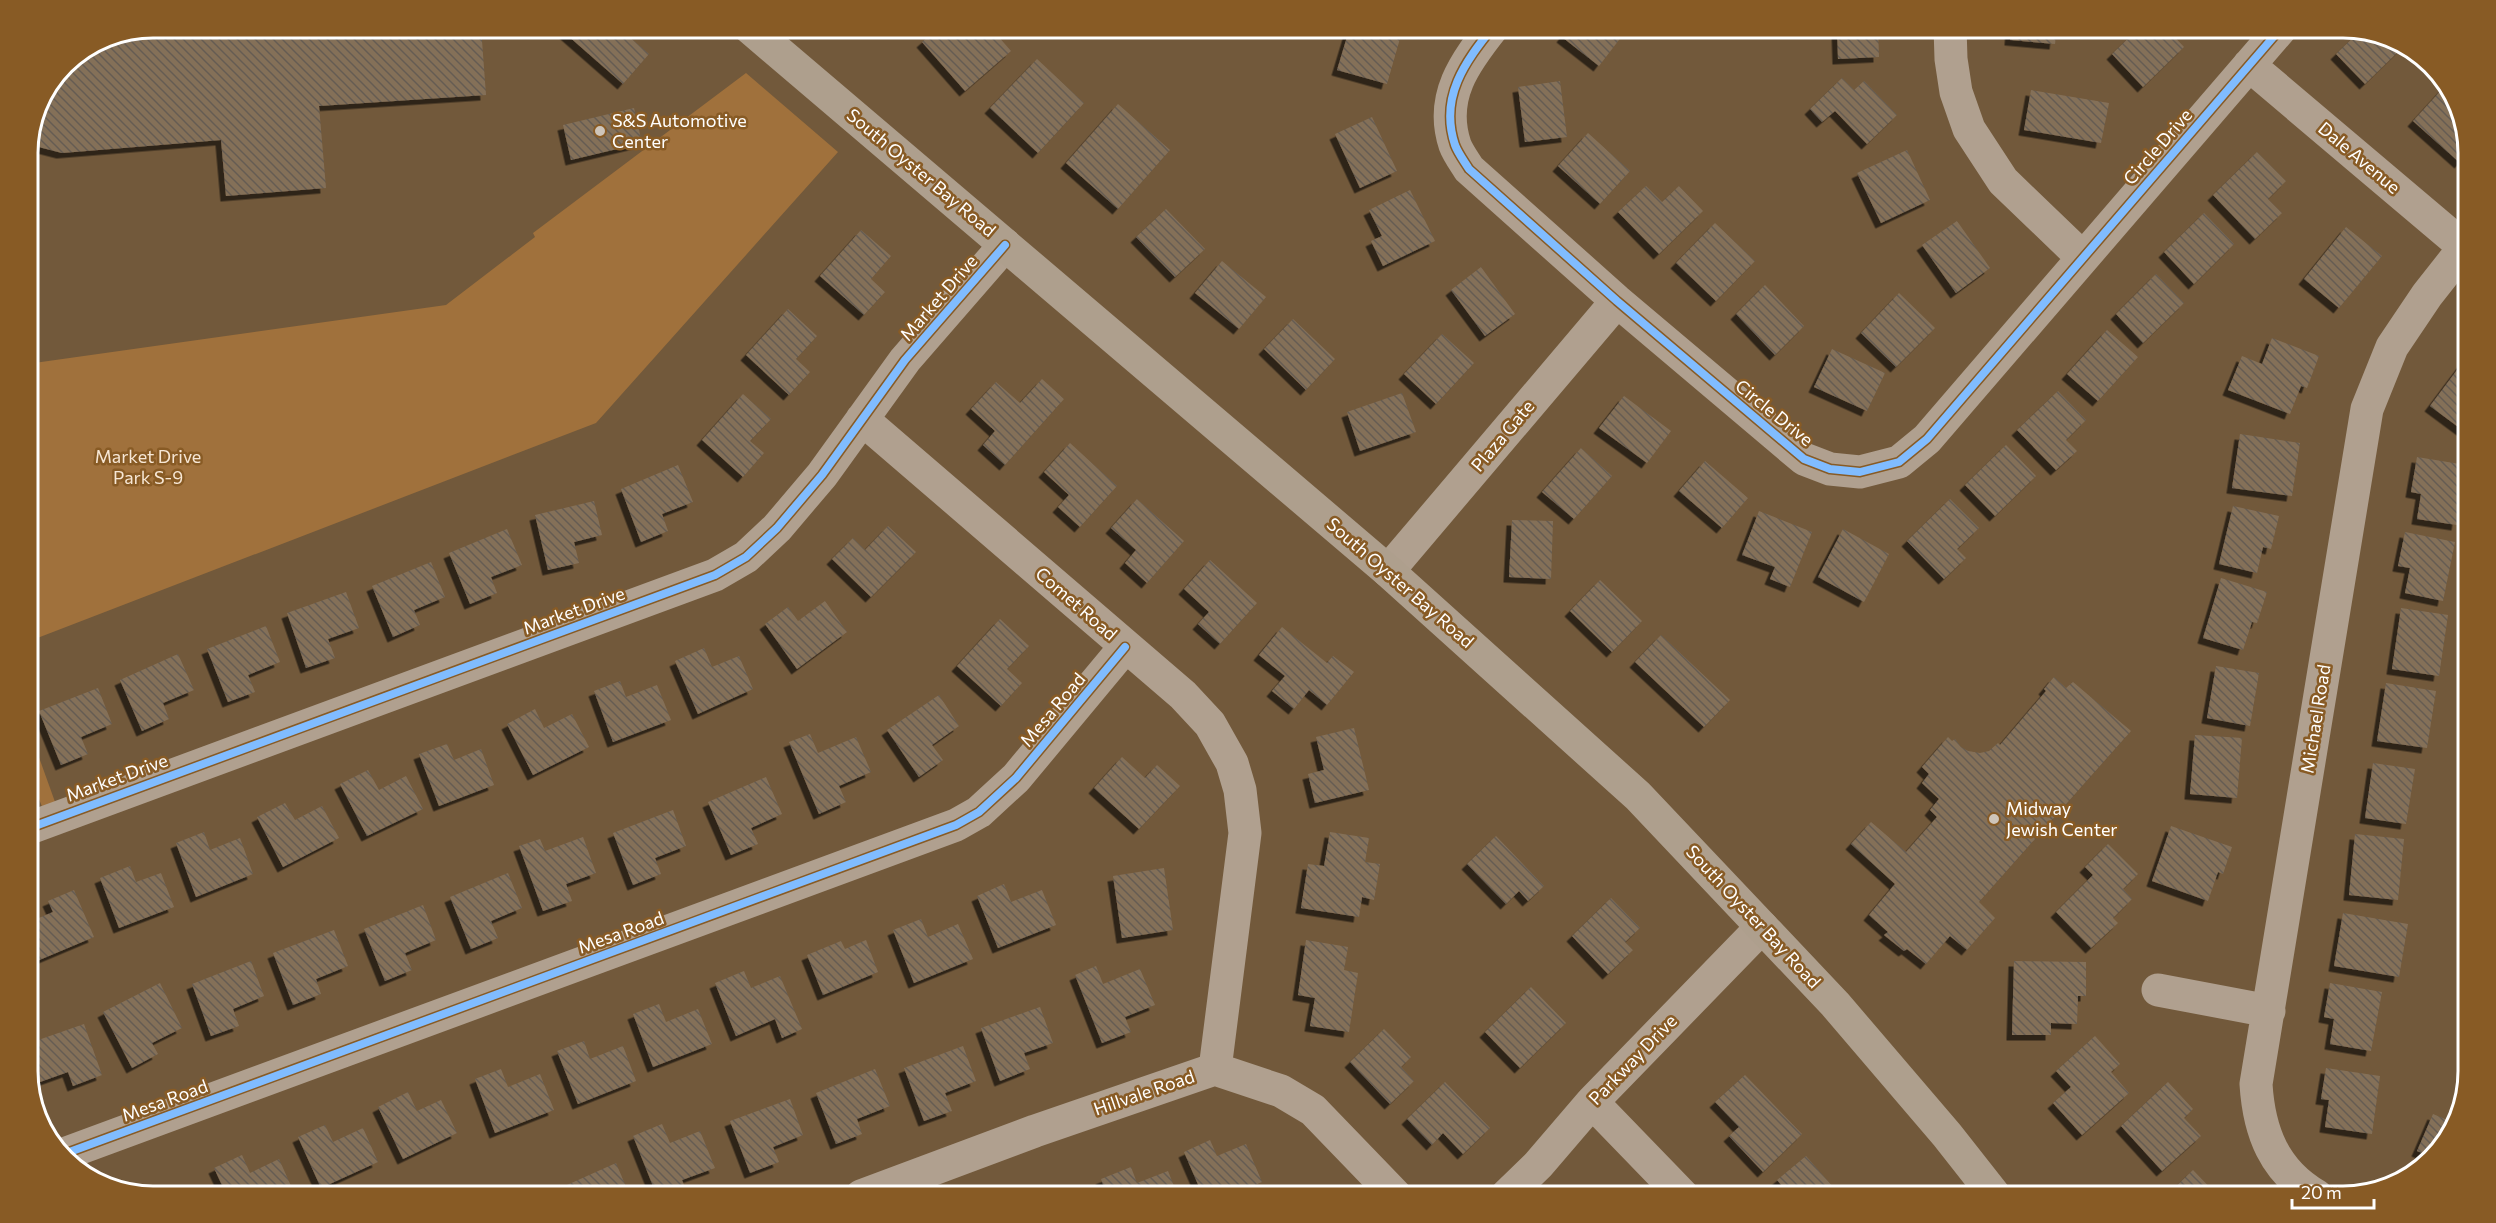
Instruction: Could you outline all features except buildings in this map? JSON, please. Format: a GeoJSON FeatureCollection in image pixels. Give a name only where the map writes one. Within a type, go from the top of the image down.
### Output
{"type":"FeatureCollection","features":[{"type":"Feature","properties":{"kind":"main road","name":"South Oyster Bay Road"},"geometry":{"type":"LineString","coordinates":[[762,38],[1388,571],[1638,796],[1842,1012],[1947,1135],[1987,1186]]}},
{"type":"Feature","properties":{"kind":"street","name":"Circle Drive"},"geometry":{"type":"LineString","coordinates":[[1484,38],[1467,60],[1455,83],[1449,114],[1455,145],[1469,169],[1617,301],[1804,459],[1830,469],[1860,472],[1899,462],[1927,439],[2272,38]]}},
{"type":"Feature","properties":{"kind":"street"},"geometry":{"type":"LineString","coordinates":[[1950,38],[1956,92],[1969,129],[2003,181],[2082,257]]}},
{"type":"Feature","properties":{"kind":"street","name":"Dale Avenue"},"geometry":{"type":"LineString","coordinates":[[2249,65],[2458,241]]}},
{"type":"Feature","properties":{"kind":"street","name":"Market Drive"},"geometry":{"type":"LineString","coordinates":[[38,825],[715,575],[747,557],[777,528],[822,475],[905,360],[1005,244]]}},
{"type":"Feature","properties":{"kind":"street","name":"Michael Road"},"geometry":{"type":"LineString","coordinates":[[2305,1186],[2285,1170],[2265,1139],[2257,1107],[2256,1083],[2367,409],[2392,347],[2427,295],[2458,259]]}},
{"type":"Feature","properties":{"kind":"street","name":"Plaza Gate"},"geometry":{"type":"LineString","coordinates":[[1388,571],[1617,301]]}},
{"type":"Feature","properties":{"kind":"street","name":"Comet Road"},"geometry":{"type":"LineString","coordinates":[[861,419],[1183,695],[1210,724],[1232,763],[1240,790],[1245,833],[1215,1069]]}},
{"type":"Feature","properties":{"kind":"street","name":"Mesa Road"},"geometry":{"type":"LineString","coordinates":[[71,1151],[956,825],[979,812],[1016,778],[1125,647]]}},
{"type":"Feature","properties":{"kind":"street","name":"Parkway Drive"},"geometry":{"type":"LineString","coordinates":[[1516,1186],[1592,1102],[1762,927]]}},
{"type":"Feature","properties":{"kind":"street"},"geometry":{"type":"LineString","coordinates":[[2158,990],[2268,1011]]}},
{"type":"Feature","properties":{"kind":"street","name":"Hillvale Road"},"geometry":{"type":"LineString","coordinates":[[888,1186],[1035,1131],[1215,1069],[1281,1092],[1312,1110],[1386,1186]]}},
{"type":"Feature","properties":{"kind":"street"},"geometry":{"type":"LineString","coordinates":[[1592,1102],[1673,1186]]}},
{"type":"Feature","properties":{"kind":"green space","name":"Market Drive Park S-9"},"geometry":{"type":"Polygon","coordinates":[[[746,73],[838,152],[596,423],[38,638],[38,362],[446,305],[535,237],[533,233],[746,73]]]}},
{"type":"Feature","properties":{"kind":"green space"},"geometry":{"type":"Polygon","coordinates":[[[38,755],[59,813],[46,817],[38,796],[38,755]]]}},
{"type":"Feature","properties":{"kind":"cycle path"},"geometry":{"type":"LineString","coordinates":[[1485,38],[1464,67],[1450,111],[1455,145],[1469,169],[1617,301],[1804,459],[1830,469],[1860,472],[1899,462],[1927,439],[2273,38]]}},
{"type":"Feature","properties":{"kind":"cycle path"},"geometry":{"type":"LineString","coordinates":[[38,825],[715,575],[746,557],[777,528],[822,475],[905,360],[1005,245]]}},
{"type":"Feature","properties":{"kind":"cycle path"},"geometry":{"type":"LineString","coordinates":[[71,1151],[956,825],[979,812],[1016,778],[1125,647]]}},
{"type":"Feature","properties":{"kind":"place","name":"S&S Automotive Center"},"geometry":{"type":"Point","coordinates":[600,131]}},
{"type":"Feature","properties":{"kind":"place","name":"Midway Jewish Center"},"geometry":{"type":"Point","coordinates":[1994,819]}}]}
